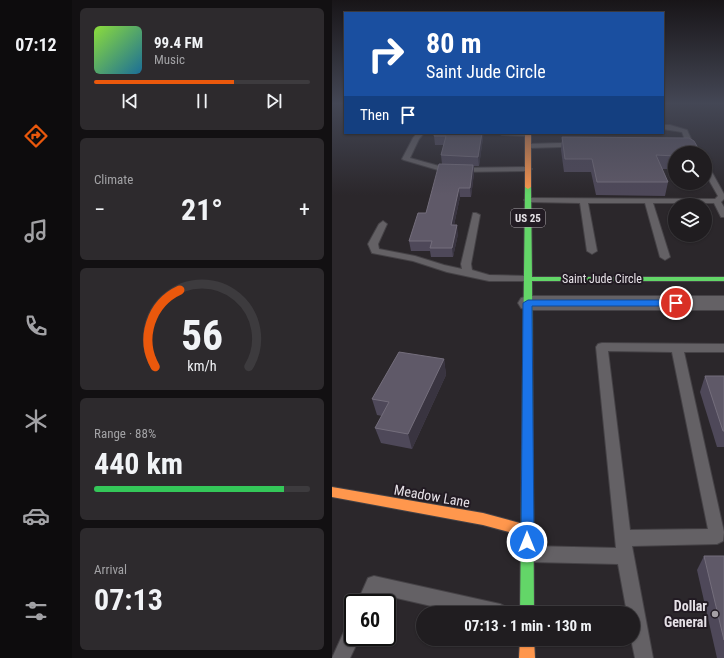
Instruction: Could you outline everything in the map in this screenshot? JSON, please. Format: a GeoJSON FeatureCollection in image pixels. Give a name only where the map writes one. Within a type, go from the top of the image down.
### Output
{"type":"FeatureCollection","features":[{"type":"Feature","properties":{"kind":"main road","name":"US 25"},"geometry":{"type":"LineString","coordinates":[[527,606],[528,134]]}},
{"type":"Feature","properties":{"kind":"main road","name":"Saint Jude Circle"},"geometry":{"type":"LineString","coordinates":[[528,278],[724,279]]}},
{"type":"Feature","properties":{"kind":"main road","name":"Meadow Lane"},"geometry":{"type":"LineString","coordinates":[[332,492],[483,519],[527,530]]}},
{"type":"Feature","properties":{"kind":"main road"},"geometry":{"type":"LineString","coordinates":[[527,646],[527,658]]}},
{"type":"Feature","properties":{"kind":"street","name":"Saint Jude Circle"},"geometry":{"type":"LineString","coordinates":[[528,303],[724,303]]}},
{"type":"Feature","properties":{"kind":"lane"},"geometry":{"type":"LineString","coordinates":[[419,134],[406,159],[438,168],[454,170],[528,169]]}},
{"type":"Feature","properties":{"kind":"lane"},"geometry":{"type":"LineString","coordinates":[[672,143],[684,143],[689,141],[686,134]]}},
{"type":"Feature","properties":{"kind":"lane"},"geometry":{"type":"LineString","coordinates":[[528,146],[587,142]]}},
{"type":"Feature","properties":{"kind":"lane"},"geometry":{"type":"LineString","coordinates":[[684,143],[688,146]]}},
{"type":"Feature","properties":{"kind":"lane"},"geometry":{"type":"LineString","coordinates":[[528,200],[717,201],[722,197],[712,179]]}},
{"type":"Feature","properties":{"kind":"lane"},"geometry":{"type":"LineString","coordinates":[[584,200],[592,252]]}},
{"type":"Feature","properties":{"kind":"lane"},"geometry":{"type":"LineString","coordinates":[[648,201],[665,257]]}},
{"type":"Feature","properties":{"kind":"lane"},"geometry":{"type":"LineString","coordinates":[[717,201],[724,215]]}},
{"type":"Feature","properties":{"kind":"lane"},"geometry":{"type":"LineString","coordinates":[[467,272],[466,264],[476,215]]}},
{"type":"Feature","properties":{"kind":"lane"},"geometry":{"type":"LineString","coordinates":[[383,224],[373,244],[375,251],[384,255],[416,260],[450,271],[467,272],[485,278],[528,278]]}},
{"type":"Feature","properties":{"kind":"lane"},"geometry":{"type":"LineString","coordinates":[[644,658],[625,556],[602,347],[724,348]]}},
{"type":"Feature","properties":{"kind":"lane"},"geometry":{"type":"LineString","coordinates":[[624,538],[717,536],[677,348]]}},
{"type":"Feature","properties":{"kind":"lane"},"geometry":{"type":"LineString","coordinates":[[527,554],[625,556]]}},
{"type":"Feature","properties":{"kind":"lane"},"geometry":{"type":"LineString","coordinates":[[370,594],[374,584],[470,606]]}},
{"type":"Feature","properties":{"kind":"lane"},"geometry":{"type":"LineString","coordinates":[[341,658],[346,646]]}},
{"type":"Feature","properties":{"kind":"building"},"geometry":{"type":"Polygon","coordinates":[[[435,134],[482,134],[478,157],[441,155],[446,136],[434,136],[435,134]]]}},
{"type":"Feature","properties":{"kind":"building"},"geometry":{"type":"Polygon","coordinates":[[[562,137],[689,138],[694,141],[697,146],[668,146],[668,156],[656,155],[668,182],[597,182],[592,159],[565,159],[562,137]]]}},
{"type":"Feature","properties":{"kind":"building"},"geometry":{"type":"Polygon","coordinates":[[[439,164],[473,165],[470,188],[459,188],[451,225],[457,225],[452,248],[430,248],[432,241],[409,241],[418,213],[426,213],[439,164]]]}},
{"type":"Feature","properties":{"kind":"building"},"geometry":{"type":"Polygon","coordinates":[[[399,352],[444,359],[408,434],[375,428],[389,402],[372,399],[399,352]]]}},
{"type":"Feature","properties":{"kind":"building"},"geometry":{"type":"Polygon","coordinates":[[[705,376],[724,376],[724,431],[723,431],[705,376]]]}},
{"type":"Feature","properties":{"kind":"building"},"geometry":{"type":"Polygon","coordinates":[[[704,556],[724,556],[724,640],[704,556]]]}},
{"type":"Feature","properties":{"kind":"traffic: fast"},"geometry":{"type":"LineString","coordinates":[[527,606],[528,187]]}},
{"type":"Feature","properties":{"kind":"traffic: fast"},"geometry":{"type":"LineString","coordinates":[[527,279],[724,279]]}},
{"type":"Feature","properties":{"kind":"traffic: slow"},"geometry":{"type":"LineString","coordinates":[[528,134],[528,187]]}},
{"type":"Feature","properties":{"kind":"traffic: slow"},"geometry":{"type":"LineString","coordinates":[[332,492],[483,519],[527,531]]}},
{"type":"Feature","properties":{"kind":"traffic: slow"},"geometry":{"type":"LineString","coordinates":[[527,646],[527,658]]}},
{"type":"Feature","properties":{"kind":"place","name":"Dollar General"},"geometry":{"type":"Point","coordinates":[715,614]}},
{"type":"Feature","properties":{"kind":"route"},"geometry":{"type":"LineString","coordinates":[[527,542],[528,303],[676,303]]}}]}
